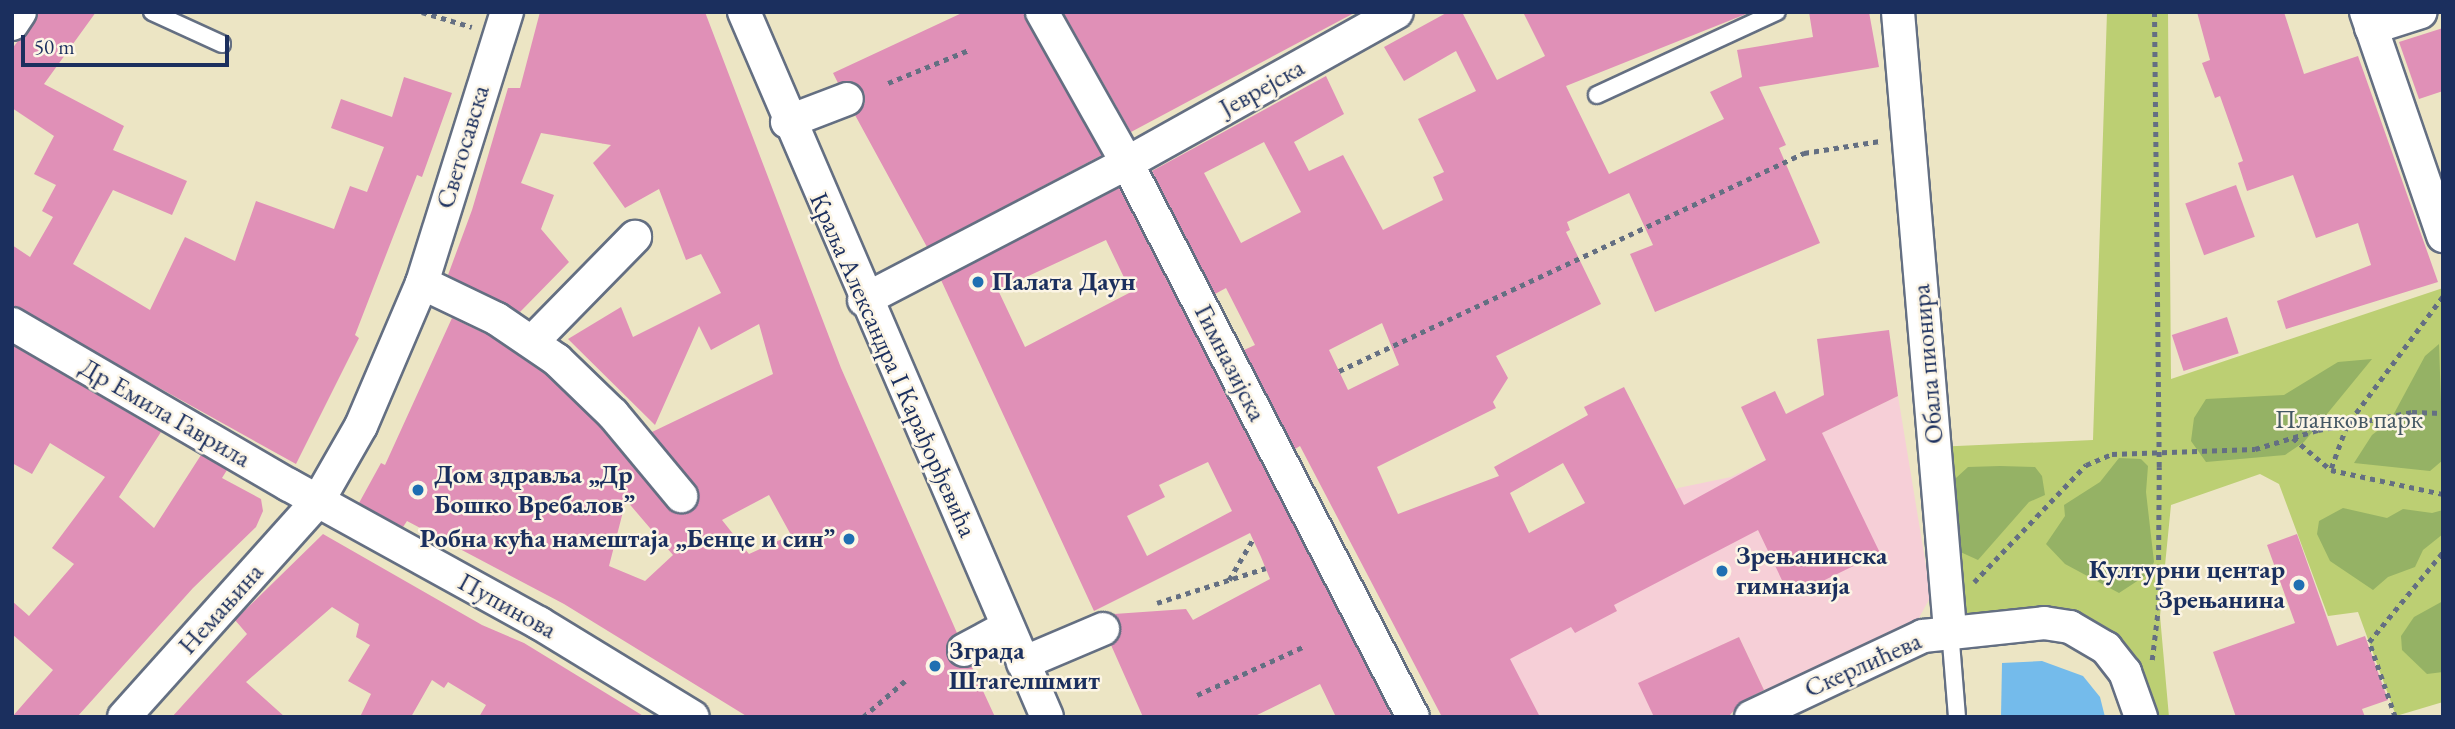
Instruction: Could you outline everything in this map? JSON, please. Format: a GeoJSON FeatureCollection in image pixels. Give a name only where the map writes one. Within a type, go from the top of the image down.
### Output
{"type":"FeatureCollection","features":[{"type":"Feature","properties":{"kind":"street"},"geometry":{"type":"LineString","coordinates":[[12,24],[20,12]]}},
{"type":"Feature","properties":{"kind":"street","name":"Краља Александра I Карађорђевића"},"geometry":{"type":"LineString","coordinates":[[744,12],[787,122],[1047,717]]}},
{"type":"Feature","properties":{"kind":"street","name":"Гимназијска"},"geometry":{"type":"LineString","coordinates":[[1042,12],[1127,163],[1413,717]]}},
{"type":"Feature","properties":{"kind":"street","name":"Јеврејска"},"geometry":{"type":"LineString","coordinates":[[864,300],[1127,163],[1397,12]]}},
{"type":"Feature","properties":{"kind":"street","name":"Обала пионира"},"geometry":{"type":"LineString","coordinates":[[1898,12],[1949,616]]}},
{"type":"Feature","properties":{"kind":"street"},"geometry":{"type":"LineString","coordinates":[[2421,12],[2369,20],[2443,236]]}},
{"type":"Feature","properties":{"kind":"street","name":"Светосавска"},"geometry":{"type":"LineString","coordinates":[[318,501],[361,426],[422,284],[503,23]]}},
{"type":"Feature","properties":{"kind":"street"},"geometry":{"type":"LineString","coordinates":[[787,122],[847,99]]}},
{"type":"Feature","properties":{"kind":"street"},"geometry":{"type":"LineString","coordinates":[[533,341],[635,237]]}},
{"type":"Feature","properties":{"kind":"street"},"geometry":{"type":"LineString","coordinates":[[422,284],[533,341],[585,384],[681,496]]}},
{"type":"Feature","properties":{"kind":"street","name":"Др Емила Гаврила"},"geometry":{"type":"LineString","coordinates":[[12,324],[318,501]]}},
{"type":"Feature","properties":{"kind":"street","name":"Немањина"},"geometry":{"type":"LineString","coordinates":[[124,717],[318,501]]}},
{"type":"Feature","properties":{"kind":"street","name":"Пупинова"},"geometry":{"type":"LineString","coordinates":[[318,501],[539,623],[693,717]]}},
{"type":"Feature","properties":{"kind":"street","name":"Скерлићева"},"geometry":{"type":"LineString","coordinates":[[1751,717],[1787,702],[1949,616],[2044,622],[2083,633],[2106,648],[2125,671],[2141,717]]}},
{"type":"Feature","properties":{"kind":"street"},"geometry":{"type":"LineString","coordinates":[[964,650],[1007,628]]}},
{"type":"Feature","properties":{"kind":"street"},"geometry":{"type":"LineString","coordinates":[[1023,663],[1103,629]]}},
{"type":"Feature","properties":{"kind":"lane"},"geometry":{"type":"LineString","coordinates":[[152,12],[222,44]]}},
{"type":"Feature","properties":{"kind":"lane"},"geometry":{"type":"LineString","coordinates":[[1597,95],[1777,12]]}},
{"type":"Feature","properties":{"kind":"lane","name":"Обала пионира"},"geometry":{"type":"LineString","coordinates":[[1949,616],[1957,717]]}},
{"type":"Feature","properties":{"kind":"path"},"geometry":{"type":"LineString","coordinates":[[422,12],[503,23]]}},
{"type":"Feature","properties":{"kind":"path"},"geometry":{"type":"LineString","coordinates":[[2151,673],[2158,610],[2159,451],[2154,12]]}},
{"type":"Feature","properties":{"kind":"path"},"geometry":{"type":"LineString","coordinates":[[888,83],[969,50]]}},
{"type":"Feature","properties":{"kind":"path"},"geometry":{"type":"LineString","coordinates":[[1339,371],[1804,153],[1908,136]]}},
{"type":"Feature","properties":{"kind":"path"},"geometry":{"type":"LineString","coordinates":[[2331,470],[2347,426],[2443,297]]}},
{"type":"Feature","properties":{"kind":"path"},"geometry":{"type":"LineString","coordinates":[[1949,616],[1954,603],[1962,594],[2086,465],[2112,454],[2255,449],[2412,412],[2443,413]]}},
{"type":"Feature","properties":{"kind":"path"},"geometry":{"type":"LineString","coordinates":[[2293,438],[2331,470],[2443,494]]}},
{"type":"Feature","properties":{"kind":"path"},"geometry":{"type":"LineString","coordinates":[[1229,580],[1253,540]]}},
{"type":"Feature","properties":{"kind":"path"},"geometry":{"type":"LineString","coordinates":[[2395,717],[2369,642],[2443,552]]}},
{"type":"Feature","properties":{"kind":"path"},"geometry":{"type":"LineString","coordinates":[[1157,603],[1266,568]]}},
{"type":"Feature","properties":{"kind":"path"},"geometry":{"type":"LineString","coordinates":[[1197,695],[1305,646]]}},
{"type":"Feature","properties":{"kind":"path"},"geometry":{"type":"LineString","coordinates":[[863,717],[906,680]]}},
{"type":"Feature","properties":{"kind":"shaded area","name":"Зрењанинска гимназија"},"geometry":{"type":"Polygon","coordinates":[[[1898,396],[1931,596],[1914,627],[1768,698],[1739,637],[1639,683],[1654,717],[1442,717],[1563,546],[1678,488],[1731,477],[1898,396]]]}},
{"type":"Feature","properties":{"kind":"green space","name":"Планков парк"},"geometry":{"type":"Polygon","coordinates":[[[2107,12],[2168,12],[2171,379],[2443,288],[2443,702],[2396,716],[2358,612],[2328,616],[2279,484],[2260,474],[2171,505],[2160,616],[2169,717],[2160,717],[2095,640],[1950,630],[1935,447],[2093,440],[2107,12]]]}},
{"type":"Feature","properties":{"kind":"green space"},"geometry":{"type":"Polygon","coordinates":[[[2439,344],[2443,460],[2430,471],[2354,463],[2372,435],[2390,421],[2425,356],[2439,344]]]}},
{"type":"Feature","properties":{"kind":"green space"},"geometry":{"type":"Polygon","coordinates":[[[2372,359],[2304,442],[2285,455],[2206,462],[2191,441],[2194,418],[2206,399],[2284,395],[2338,362],[2372,359]]]}},
{"type":"Feature","properties":{"kind":"green space"},"geometry":{"type":"Polygon","coordinates":[[[2119,458],[2141,459],[2148,466],[2146,492],[2154,562],[2148,574],[2119,593],[2065,564],[2046,544],[2065,516],[2064,505],[2100,482],[2119,458]]]}},
{"type":"Feature","properties":{"kind":"green space"},"geometry":{"type":"Polygon","coordinates":[[[1968,467],[2035,467],[2042,476],[2045,495],[2029,502],[1978,560],[1956,550],[1956,478],[1968,467]]]}},
{"type":"Feature","properties":{"kind":"green space"},"geometry":{"type":"Polygon","coordinates":[[[2343,508],[2387,518],[2403,509],[2432,513],[2443,510],[2443,534],[2423,550],[2415,567],[2388,577],[2373,590],[2330,561],[2317,534],[2319,521],[2343,508]]]}},
{"type":"Feature","properties":{"kind":"green space"},"geometry":{"type":"Polygon","coordinates":[[[2443,601],[2443,672],[2427,674],[2402,650],[2401,636],[2414,617],[2443,601]]]}},
{"type":"Feature","properties":{"kind":"water"},"geometry":{"type":"Polygon","coordinates":[[[2042,661],[2083,676],[2100,697],[2105,717],[2001,717],[2002,663],[2042,661]]]}},
{"type":"Feature","properties":{"kind":"building"},"geometry":{"type":"Polygon","coordinates":[[[39,12],[96,12],[44,84],[124,126],[113,150],[187,181],[172,215],[113,190],[73,264],[150,310],[185,237],[235,261],[256,201],[334,229],[350,186],[367,192],[384,147],[331,128],[341,99],[392,117],[404,77],[452,93],[422,177],[417,175],[355,335],[359,338],[296,464],[12,306],[12,245],[30,257],[53,217],[42,211],[56,185],[34,174],[54,136],[12,108],[12,49],[39,12]]]}},
{"type":"Feature","properties":{"kind":"building"},"geometry":{"type":"Polygon","coordinates":[[[540,12],[705,12],[841,368],[957,633],[948,641],[948,658],[955,666],[972,667],[995,717],[748,717],[564,604],[407,521],[403,527],[359,503],[381,463],[385,465],[452,318],[488,335],[545,374],[600,427],[675,513],[693,510],[699,492],[652,432],[773,374],[759,324],[711,350],[699,326],[655,425],[568,339],[621,307],[633,337],[721,293],[701,254],[686,260],[659,189],[625,208],[593,163],[611,145],[541,133],[521,183],[554,195],[541,229],[569,262],[520,312],[448,275],[472,210],[508,88],[520,88],[540,12]],[[769,495],[722,520],[749,554],[791,535],[769,495]],[[626,500],[609,566],[645,581],[673,555],[626,500]]]}},
{"type":"Feature","properties":{"kind":"building"},"geometry":{"type":"Polygon","coordinates":[[[964,12],[1024,12],[1102,155],[927,247],[855,115],[865,103],[864,92],[851,81],[838,83],[833,73],[964,12]]]}},
{"type":"Feature","properties":{"kind":"building"},"geometry":{"type":"Polygon","coordinates":[[[1063,12],[1356,12],[1131,132],[1063,12]]]}},
{"type":"Feature","properties":{"kind":"building"},"geometry":{"type":"Polygon","coordinates":[[[1448,12],[1462,12],[1497,80],[1545,56],[1523,12],[1751,12],[1566,86],[1609,174],[1724,119],[1710,92],[1742,77],[1737,50],[1813,37],[1809,12],[1869,12],[1879,67],[1759,87],[1786,145],[1779,148],[1820,243],[1655,312],[1630,254],[1653,245],[1629,193],[1567,222],[1570,230],[1566,232],[1601,304],[1496,356],[1508,378],[1493,402],[1496,408],[1377,467],[1398,514],[1499,476],[1494,467],[1588,415],[1584,407],[1624,387],[1684,505],[1766,460],[1741,407],[1775,391],[1786,414],[1824,395],[1817,339],[1889,330],[1898,396],[1822,433],[1880,553],[1790,597],[1758,530],[1614,605],[1617,611],[1575,633],[1571,627],[1510,659],[1540,717],[1442,717],[1300,446],[1295,449],[1244,350],[1255,345],[1226,288],[1215,294],[1152,171],[1326,76],[1344,114],[1294,142],[1309,171],[1343,155],[1383,230],[1443,200],[1433,177],[1444,172],[1418,119],[1476,91],[1456,51],[1404,81],[1384,47],[1448,12]],[[1264,142],[1204,173],[1241,243],[1301,212],[1264,142]],[[1382,323],[1329,350],[1348,390],[1399,365],[1382,323]],[[1563,463],[1510,493],[1529,533],[1585,503],[1563,463]]]}},
{"type":"Feature","properties":{"kind":"building"},"geometry":{"type":"Polygon","coordinates":[[[2197,12],[2284,12],[2304,74],[2358,56],[2438,282],[2286,329],[2277,301],[2371,265],[2358,223],[2316,238],[2293,175],[2247,191],[2238,163],[2243,161],[2220,96],[2215,98],[2202,63],[2210,60],[2197,12]]]}},
{"type":"Feature","properties":{"kind":"building"},"geometry":{"type":"Polygon","coordinates":[[[2443,28],[2443,91],[2419,99],[2399,42],[2443,28]]]}},
{"type":"Feature","properties":{"kind":"building"},"geometry":{"type":"Polygon","coordinates":[[[2236,185],[2255,237],[2204,255],[2185,203],[2236,185]]]}},
{"type":"Feature","properties":{"kind":"building"},"geometry":{"type":"Polygon","coordinates":[[[1119,188],[1392,717],[1336,717],[1320,684],[1253,717],[1143,717],[1111,645],[1121,631],[1114,614],[1186,609],[1193,620],[1270,579],[1250,533],[1094,611],[941,280],[1119,188]],[[1106,240],[998,290],[1025,347],[1131,292],[1106,240]],[[1208,462],[1159,485],[1165,497],[1127,516],[1147,556],[1232,511],[1208,462]]]}},
{"type":"Feature","properties":{"kind":"building"},"geometry":{"type":"Polygon","coordinates":[[[2227,317],[2239,353],[2184,371],[2172,335],[2227,317]]]}},
{"type":"Feature","properties":{"kind":"building"},"geometry":{"type":"Polygon","coordinates":[[[12,345],[161,432],[119,497],[154,528],[201,455],[227,470],[222,478],[261,499],[263,511],[256,527],[193,588],[77,717],[12,717],[53,670],[12,634],[12,601],[29,616],[74,564],[52,548],[105,477],[50,443],[32,474],[12,463],[12,345]]]}},
{"type":"Feature","properties":{"kind":"building"},"geometry":{"type":"Polygon","coordinates":[[[323,534],[482,625],[524,643],[645,717],[479,717],[486,705],[448,682],[444,688],[432,680],[411,717],[360,717],[371,694],[348,681],[370,645],[356,637],[359,624],[332,607],[246,682],[285,717],[172,717],[247,634],[235,620],[323,534]]]}},
{"type":"Feature","properties":{"kind":"building","name":"Културни центар Зрењанина"},"geometry":{"type":"Polygon","coordinates":[[[2297,534],[2337,646],[2365,636],[2388,700],[2362,709],[2365,717],[2236,717],[2213,652],[2295,623],[2267,545],[2297,534]]]}},
{"type":"Feature","properties":{"kind":"building"},"geometry":{"type":"Polygon","coordinates":[[[1739,637],[1764,690],[1743,701],[1728,717],[1654,717],[1638,683],[1739,637]]]}},
{"type":"Feature","properties":{"kind":"place","name":"Палата Даун"},"geometry":{"type":"Point","coordinates":[978,282]}},
{"type":"Feature","properties":{"kind":"place","name":"Дом здравља „Др Бошко Вребалов”"},"geometry":{"type":"Point","coordinates":[418,490]}},
{"type":"Feature","properties":{"kind":"place","name":"Робна кућа намештаја „Бенце и син”"},"geometry":{"type":"Point","coordinates":[849,539]}},
{"type":"Feature","properties":{"kind":"place","name":"Зрењанинска гимназија"},"geometry":{"type":"Point","coordinates":[1722,571]}},
{"type":"Feature","properties":{"kind":"place","name":"Културни центар Зрењанина"},"geometry":{"type":"Point","coordinates":[2299,585]}},
{"type":"Feature","properties":{"kind":"place","name":"Зграда Штагелшмит"},"geometry":{"type":"Point","coordinates":[935,666]}}]}
